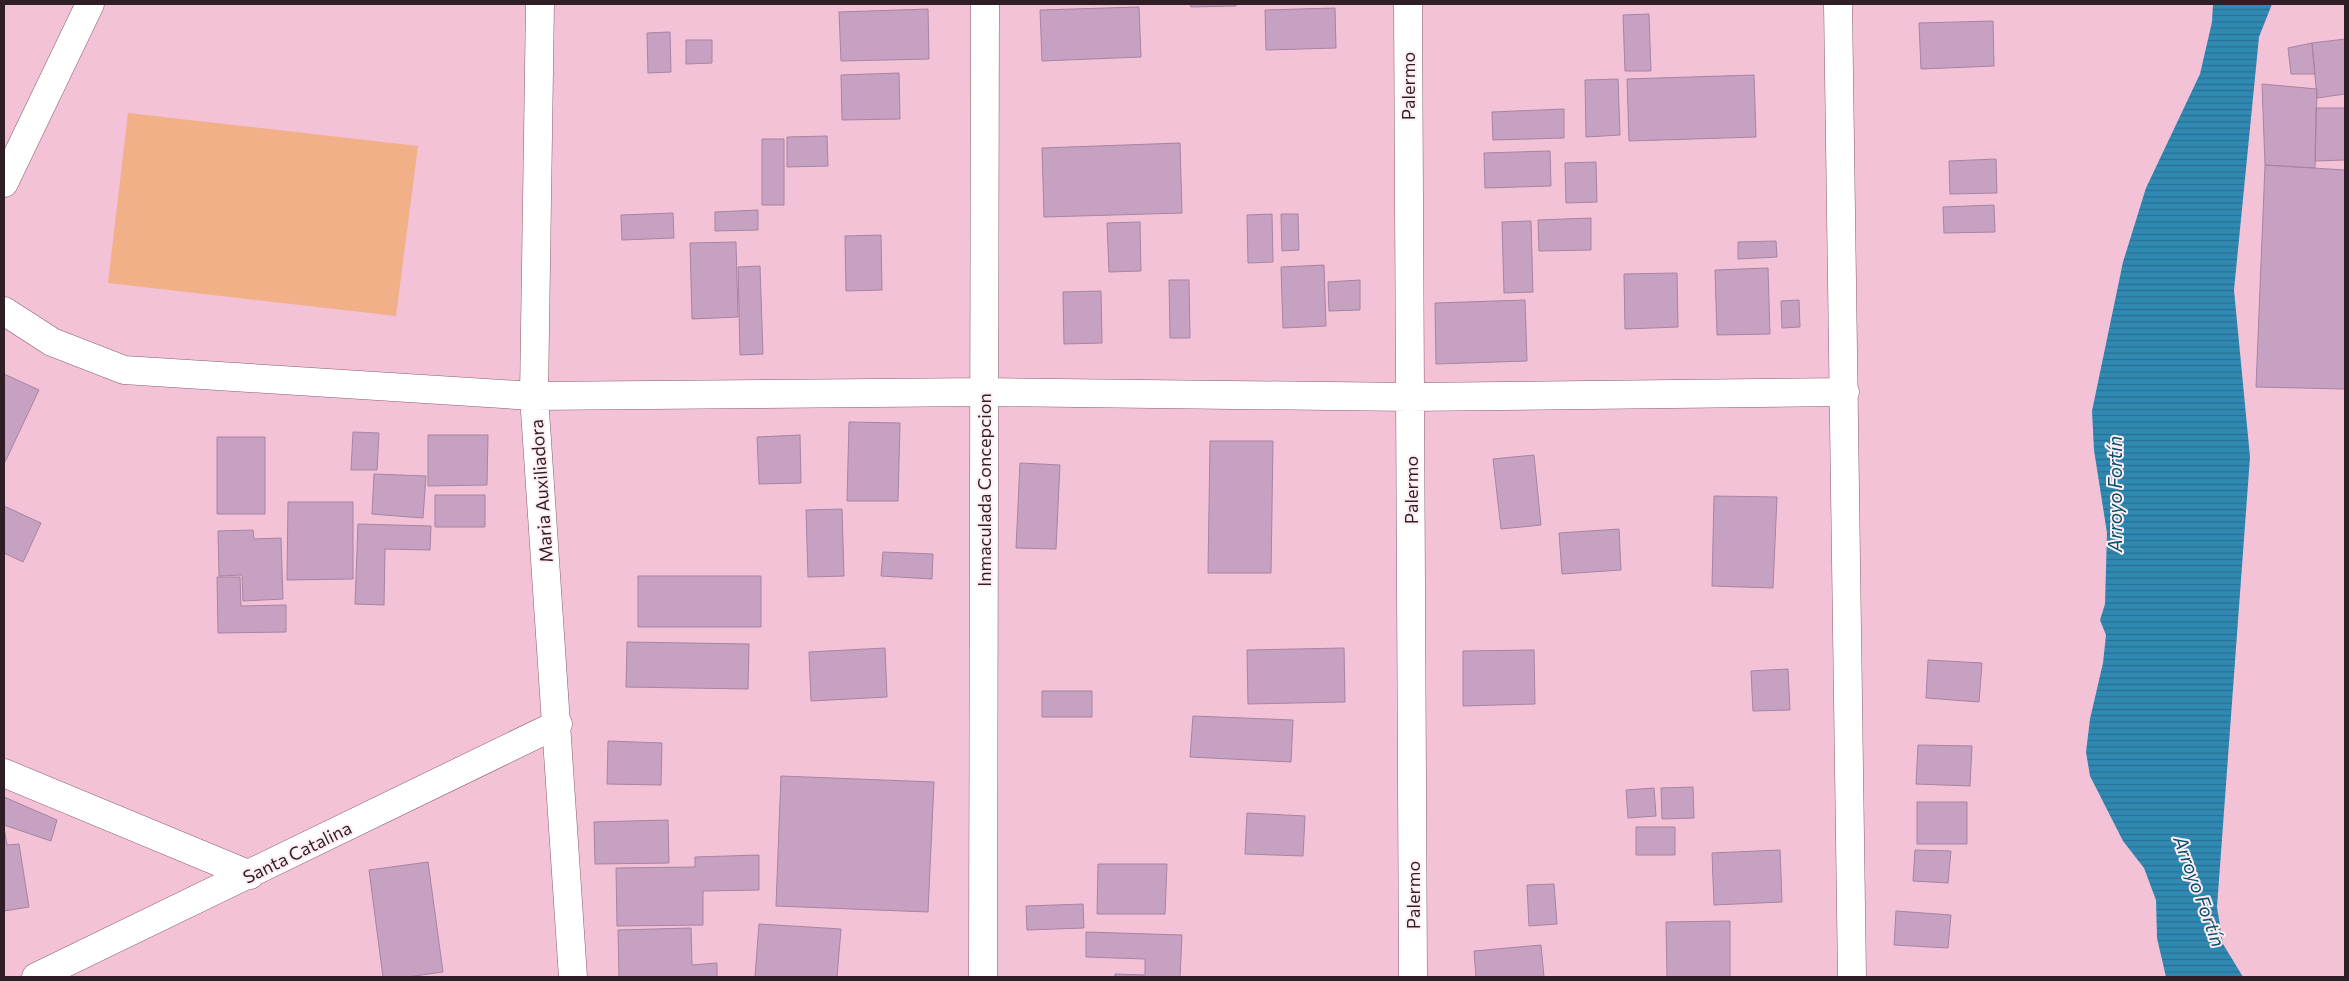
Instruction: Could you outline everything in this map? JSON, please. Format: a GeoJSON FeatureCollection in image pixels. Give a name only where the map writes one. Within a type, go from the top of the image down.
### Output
{"type":"FeatureCollection","features":[{"type":"Feature","properties":{"kind":"street"},"geometry":{"type":"LineString","coordinates":[[4,183],[90,4]]}},
{"type":"Feature","properties":{"kind":"street","name":"Maria Auxiliadora"},"geometry":{"type":"LineString","coordinates":[[540,4],[534,396],[558,724],[573,977]]}},
{"type":"Feature","properties":{"kind":"street","name":"Inmaculada Concepcion"},"geometry":{"type":"LineString","coordinates":[[983,977],[985,4]]}},
{"type":"Feature","properties":{"kind":"street","name":"Palermo"},"geometry":{"type":"LineString","coordinates":[[1408,4],[1413,977]]}},
{"type":"Feature","properties":{"kind":"street"},"geometry":{"type":"LineString","coordinates":[[1838,4],[1852,977]]}},
{"type":"Feature","properties":{"kind":"street"},"geometry":{"type":"LineString","coordinates":[[4,311],[52,342],[124,370],[534,396],[984,392],[1410,397],[1845,392]]}},
{"type":"Feature","properties":{"kind":"street","name":"Santa Catalina"},"geometry":{"type":"LineString","coordinates":[[36,977],[250,875],[558,724]]}},
{"type":"Feature","properties":{"kind":"street"},"geometry":{"type":"LineString","coordinates":[[4,773],[250,875]]}},
{"type":"Feature","properties":{"kind":"shaded area"},"geometry":{"type":"Polygon","coordinates":[[[128,113],[418,146],[396,316],[108,283],[128,113]]]}},
{"type":"Feature","properties":{"kind":"water","name":"Arroyo Fortín"},"geometry":{"type":"Polygon","coordinates":[[[2213,4],[2272,4],[2259,37],[2234,290],[2250,457],[2217,907],[2223,944],[2243,977],[2166,977],[2157,938],[2156,900],[2144,868],[2123,841],[2090,776],[2086,752],[2090,719],[2103,663],[2106,635],[2100,620],[2105,604],[2107,533],[2094,450],[2092,411],[2123,262],[2146,188],[2200,74],[2212,22],[2213,4]]]}},
{"type":"Feature","properties":{"kind":"building"},"geometry":{"type":"Polygon","coordinates":[[[1190,4],[1236,4],[1236,6],[1191,7],[1190,4]]]}},
{"type":"Feature","properties":{"kind":"building"},"geometry":{"type":"Polygon","coordinates":[[[1139,7],[1141,57],[1042,61],[1040,10],[1139,7]]]}},
{"type":"Feature","properties":{"kind":"building"},"geometry":{"type":"Polygon","coordinates":[[[1335,8],[1336,48],[1266,50],[1265,10],[1335,8]]]}},
{"type":"Feature","properties":{"kind":"building"},"geometry":{"type":"Polygon","coordinates":[[[928,9],[929,59],[841,61],[839,12],[928,9]]]}},
{"type":"Feature","properties":{"kind":"building"},"geometry":{"type":"Polygon","coordinates":[[[1649,14],[1651,71],[1625,71],[1623,15],[1649,14]]]}},
{"type":"Feature","properties":{"kind":"building"},"geometry":{"type":"Polygon","coordinates":[[[1993,21],[1994,66],[1921,69],[1919,23],[1993,21]]]}},
{"type":"Feature","properties":{"kind":"building"},"geometry":{"type":"Polygon","coordinates":[[[670,32],[671,72],[648,73],[647,33],[670,32]]]}},
{"type":"Feature","properties":{"kind":"building"},"geometry":{"type":"Polygon","coordinates":[[[2345,39],[2345,94],[2317,98],[2312,43],[2345,39]]]}},
{"type":"Feature","properties":{"kind":"building"},"geometry":{"type":"Polygon","coordinates":[[[686,40],[712,40],[712,63],[686,64],[686,40]]]}},
{"type":"Feature","properties":{"kind":"building"},"geometry":{"type":"Polygon","coordinates":[[[2312,43],[2315,74],[2291,74],[2288,48],[2312,43]]]}},
{"type":"Feature","properties":{"kind":"building"},"geometry":{"type":"Polygon","coordinates":[[[899,73],[900,119],[842,120],[841,75],[899,73]]]}},
{"type":"Feature","properties":{"kind":"building"},"geometry":{"type":"Polygon","coordinates":[[[1754,75],[1756,137],[1629,141],[1627,79],[1754,75]]]}},
{"type":"Feature","properties":{"kind":"building"},"geometry":{"type":"Polygon","coordinates":[[[1618,79],[1620,135],[1586,137],[1585,80],[1618,79]]]}},
{"type":"Feature","properties":{"kind":"building"},"geometry":{"type":"Polygon","coordinates":[[[2262,84],[2317,89],[2315,168],[2265,165],[2262,84]]]}},
{"type":"Feature","properties":{"kind":"building"},"geometry":{"type":"Polygon","coordinates":[[[2316,108],[2345,108],[2345,160],[2315,161],[2316,108]]]}},
{"type":"Feature","properties":{"kind":"building"},"geometry":{"type":"Polygon","coordinates":[[[1564,109],[1564,138],[1493,140],[1492,112],[1564,109]]]}},
{"type":"Feature","properties":{"kind":"building"},"geometry":{"type":"Polygon","coordinates":[[[827,136],[828,166],[787,167],[787,137],[827,136]]]}},
{"type":"Feature","properties":{"kind":"building"},"geometry":{"type":"Polygon","coordinates":[[[762,139],[784,139],[784,205],[762,205],[762,139]]]}},
{"type":"Feature","properties":{"kind":"building"},"geometry":{"type":"Polygon","coordinates":[[[1180,143],[1182,213],[1044,217],[1042,148],[1180,143]]]}},
{"type":"Feature","properties":{"kind":"building"},"geometry":{"type":"Polygon","coordinates":[[[1550,151],[1551,186],[1485,188],[1484,153],[1550,151]]]}},
{"type":"Feature","properties":{"kind":"building"},"geometry":{"type":"Polygon","coordinates":[[[1996,159],[1997,193],[1950,194],[1949,161],[1996,159]]]}},
{"type":"Feature","properties":{"kind":"building"},"geometry":{"type":"Polygon","coordinates":[[[1596,162],[1597,202],[1566,203],[1565,163],[1596,162]]]}},
{"type":"Feature","properties":{"kind":"building"},"geometry":{"type":"Polygon","coordinates":[[[2265,165],[2345,170],[2345,389],[2256,387],[2265,165]]]}},
{"type":"Feature","properties":{"kind":"building"},"geometry":{"type":"Polygon","coordinates":[[[1994,205],[1995,232],[1944,233],[1943,207],[1994,205]]]}},
{"type":"Feature","properties":{"kind":"building"},"geometry":{"type":"Polygon","coordinates":[[[758,210],[758,230],[715,231],[715,212],[758,210]]]}},
{"type":"Feature","properties":{"kind":"building"},"geometry":{"type":"Polygon","coordinates":[[[673,213],[674,238],[622,240],[621,215],[673,213]]]}},
{"type":"Feature","properties":{"kind":"building"},"geometry":{"type":"Polygon","coordinates":[[[1272,214],[1273,262],[1248,263],[1247,215],[1272,214]]]}},
{"type":"Feature","properties":{"kind":"building"},"geometry":{"type":"Polygon","coordinates":[[[1281,214],[1298,214],[1299,250],[1282,251],[1281,214]]]}},
{"type":"Feature","properties":{"kind":"building"},"geometry":{"type":"Polygon","coordinates":[[[1591,218],[1591,250],[1539,251],[1538,220],[1591,218]]]}},
{"type":"Feature","properties":{"kind":"building"},"geometry":{"type":"Polygon","coordinates":[[[1531,221],[1533,292],[1504,293],[1502,222],[1531,221]]]}},
{"type":"Feature","properties":{"kind":"building"},"geometry":{"type":"Polygon","coordinates":[[[1140,222],[1141,271],[1109,272],[1107,223],[1140,222]]]}},
{"type":"Feature","properties":{"kind":"building"},"geometry":{"type":"Polygon","coordinates":[[[881,235],[882,290],[846,291],[845,236],[881,235]]]}},
{"type":"Feature","properties":{"kind":"building"},"geometry":{"type":"Polygon","coordinates":[[[1776,241],[1777,257],[1738,259],[1738,242],[1776,241]]]}},
{"type":"Feature","properties":{"kind":"building"},"geometry":{"type":"Polygon","coordinates":[[[736,242],[738,317],[692,319],[690,243],[736,242]]]}},
{"type":"Feature","properties":{"kind":"building"},"geometry":{"type":"Polygon","coordinates":[[[1324,265],[1326,326],[1283,328],[1281,267],[1324,265]]]}},
{"type":"Feature","properties":{"kind":"building"},"geometry":{"type":"Polygon","coordinates":[[[760,266],[763,354],[740,355],[738,267],[760,266]]]}},
{"type":"Feature","properties":{"kind":"building"},"geometry":{"type":"Polygon","coordinates":[[[1768,268],[1770,334],[1717,335],[1715,270],[1768,268]]]}},
{"type":"Feature","properties":{"kind":"building"},"geometry":{"type":"Polygon","coordinates":[[[1677,273],[1678,327],[1625,329],[1624,274],[1677,273]]]}},
{"type":"Feature","properties":{"kind":"building"},"geometry":{"type":"Polygon","coordinates":[[[1169,280],[1189,280],[1190,338],[1170,338],[1169,280]]]}},
{"type":"Feature","properties":{"kind":"building"},"geometry":{"type":"Polygon","coordinates":[[[1360,280],[1360,310],[1329,311],[1328,282],[1360,280]]]}},
{"type":"Feature","properties":{"kind":"building"},"geometry":{"type":"Polygon","coordinates":[[[1101,291],[1102,343],[1064,344],[1063,292],[1101,291]]]}},
{"type":"Feature","properties":{"kind":"building"},"geometry":{"type":"Polygon","coordinates":[[[1525,300],[1527,361],[1436,364],[1435,303],[1525,300]]]}},
{"type":"Feature","properties":{"kind":"building"},"geometry":{"type":"Polygon","coordinates":[[[1799,300],[1800,327],[1782,328],[1781,301],[1799,300]]]}},
{"type":"Feature","properties":{"kind":"building"},"geometry":{"type":"Polygon","coordinates":[[[4,374],[39,390],[5,462],[4,461],[4,374]]]}},
{"type":"Feature","properties":{"kind":"building"},"geometry":{"type":"Polygon","coordinates":[[[849,422],[900,423],[898,501],[847,501],[849,422]]]}},
{"type":"Feature","properties":{"kind":"building"},"geometry":{"type":"Polygon","coordinates":[[[353,432],[379,433],[377,470],[351,470],[353,432]]]}},
{"type":"Feature","properties":{"kind":"building"},"geometry":{"type":"Polygon","coordinates":[[[428,435],[488,435],[487,485],[428,486],[428,435]]]}},
{"type":"Feature","properties":{"kind":"building"},"geometry":{"type":"Polygon","coordinates":[[[800,435],[801,483],[759,484],[757,437],[800,435]]]}},
{"type":"Feature","properties":{"kind":"building"},"geometry":{"type":"Polygon","coordinates":[[[217,437],[265,437],[265,514],[217,514],[217,437]]]}},
{"type":"Feature","properties":{"kind":"building"},"geometry":{"type":"Polygon","coordinates":[[[1210,441],[1273,441],[1271,573],[1208,573],[1210,441]]]}},
{"type":"Feature","properties":{"kind":"building"},"geometry":{"type":"Polygon","coordinates":[[[1534,455],[1541,525],[1501,529],[1493,459],[1534,455]]]}},
{"type":"Feature","properties":{"kind":"building"},"geometry":{"type":"Polygon","coordinates":[[[1020,463],[1060,465],[1056,549],[1016,548],[1020,463]]]}},
{"type":"Feature","properties":{"kind":"building"},"geometry":{"type":"Polygon","coordinates":[[[374,474],[426,476],[423,518],[372,514],[374,474]]]}},
{"type":"Feature","properties":{"kind":"building"},"geometry":{"type":"Polygon","coordinates":[[[435,495],[485,495],[485,527],[435,527],[435,495]]]}},
{"type":"Feature","properties":{"kind":"building"},"geometry":{"type":"Polygon","coordinates":[[[1714,496],[1777,497],[1773,588],[1712,586],[1714,496]]]}},
{"type":"Feature","properties":{"kind":"building"},"geometry":{"type":"Polygon","coordinates":[[[288,502],[353,502],[353,579],[287,580],[288,502]]]}},
{"type":"Feature","properties":{"kind":"building"},"geometry":{"type":"Polygon","coordinates":[[[4,506],[41,523],[23,562],[4,553],[4,506]]]}},
{"type":"Feature","properties":{"kind":"building"},"geometry":{"type":"Polygon","coordinates":[[[842,509],[844,576],[808,577],[806,510],[842,509]]]}},
{"type":"Feature","properties":{"kind":"building"},"geometry":{"type":"Polygon","coordinates":[[[358,524],[431,526],[430,550],[385,549],[384,605],[355,604],[358,524]]]}},
{"type":"Feature","properties":{"kind":"building"},"geometry":{"type":"Polygon","coordinates":[[[1619,529],[1621,570],[1562,574],[1559,533],[1619,529]]]}},
{"type":"Feature","properties":{"kind":"building"},"geometry":{"type":"Polygon","coordinates":[[[253,530],[254,539],[281,538],[283,599],[243,601],[242,575],[219,576],[218,531],[253,530]]]}},
{"type":"Feature","properties":{"kind":"building"},"geometry":{"type":"Polygon","coordinates":[[[883,552],[933,554],[932,579],[881,576],[883,552]]]}},
{"type":"Feature","properties":{"kind":"building"},"geometry":{"type":"Polygon","coordinates":[[[638,576],[761,576],[761,627],[638,627],[638,576]]]}},
{"type":"Feature","properties":{"kind":"building"},"geometry":{"type":"Polygon","coordinates":[[[217,577],[240,577],[241,606],[286,605],[286,632],[218,633],[217,577]]]}},
{"type":"Feature","properties":{"kind":"building"},"geometry":{"type":"Polygon","coordinates":[[[627,642],[749,644],[748,689],[626,687],[627,642]]]}},
{"type":"Feature","properties":{"kind":"building"},"geometry":{"type":"Polygon","coordinates":[[[885,648],[887,697],[811,701],[809,652],[885,648]]]}},
{"type":"Feature","properties":{"kind":"building"},"geometry":{"type":"Polygon","coordinates":[[[1344,648],[1345,702],[1248,704],[1247,650],[1344,648]]]}},
{"type":"Feature","properties":{"kind":"building"},"geometry":{"type":"Polygon","coordinates":[[[1534,650],[1535,704],[1463,706],[1463,651],[1534,650]]]}},
{"type":"Feature","properties":{"kind":"building"},"geometry":{"type":"Polygon","coordinates":[[[1928,660],[1982,663],[1979,702],[1926,698],[1928,660]]]}},
{"type":"Feature","properties":{"kind":"building"},"geometry":{"type":"Polygon","coordinates":[[[1788,669],[1790,710],[1753,711],[1751,671],[1788,669]]]}},
{"type":"Feature","properties":{"kind":"building"},"geometry":{"type":"Polygon","coordinates":[[[1042,691],[1092,691],[1092,717],[1042,717],[1042,691]]]}},
{"type":"Feature","properties":{"kind":"building"},"geometry":{"type":"Polygon","coordinates":[[[1193,716],[1293,720],[1291,762],[1190,757],[1193,716]]]}},
{"type":"Feature","properties":{"kind":"building"},"geometry":{"type":"Polygon","coordinates":[[[608,741],[662,743],[661,785],[607,784],[608,741]]]}},
{"type":"Feature","properties":{"kind":"building"},"geometry":{"type":"Polygon","coordinates":[[[1918,745],[1972,746],[1970,786],[1916,784],[1918,745]]]}},
{"type":"Feature","properties":{"kind":"building"},"geometry":{"type":"Polygon","coordinates":[[[781,776],[934,782],[928,912],[776,906],[781,776]]]}},
{"type":"Feature","properties":{"kind":"building"},"geometry":{"type":"Polygon","coordinates":[[[1693,787],[1694,818],[1662,819],[1661,788],[1693,787]]]}},
{"type":"Feature","properties":{"kind":"building"},"geometry":{"type":"Polygon","coordinates":[[[1654,788],[1656,816],[1628,818],[1626,790],[1654,788]]]}},
{"type":"Feature","properties":{"kind":"building"},"geometry":{"type":"Polygon","coordinates":[[[4,797],[57,820],[51,841],[4,825],[4,797]]]}},
{"type":"Feature","properties":{"kind":"building"},"geometry":{"type":"Polygon","coordinates":[[[1917,802],[1967,802],[1967,844],[1917,844],[1917,802]]]}},
{"type":"Feature","properties":{"kind":"building"},"geometry":{"type":"Polygon","coordinates":[[[1247,813],[1305,816],[1303,856],[1245,854],[1247,813]]]}},
{"type":"Feature","properties":{"kind":"building"},"geometry":{"type":"Polygon","coordinates":[[[668,820],[669,863],[595,864],[594,822],[668,820]]]}},
{"type":"Feature","properties":{"kind":"building"},"geometry":{"type":"Polygon","coordinates":[[[1636,827],[1675,827],[1675,855],[1636,855],[1636,827]]]}},
{"type":"Feature","properties":{"kind":"building"},"geometry":{"type":"Polygon","coordinates":[[[4,828],[7,845],[19,844],[29,907],[4,911],[4,828]]]}},
{"type":"Feature","properties":{"kind":"building"},"geometry":{"type":"Polygon","coordinates":[[[1780,850],[1782,902],[1714,905],[1712,853],[1780,850]]]}},
{"type":"Feature","properties":{"kind":"building"},"geometry":{"type":"Polygon","coordinates":[[[1915,850],[1951,851],[1948,883],[1913,881],[1915,850]]]}},
{"type":"Feature","properties":{"kind":"building"},"geometry":{"type":"Polygon","coordinates":[[[759,855],[759,890],[703,891],[703,925],[617,926],[616,868],[695,867],[695,857],[759,855]]]}},
{"type":"Feature","properties":{"kind":"building"},"geometry":{"type":"Polygon","coordinates":[[[428,862],[443,972],[407,977],[383,977],[369,870],[428,862]]]}},
{"type":"Feature","properties":{"kind":"building"},"geometry":{"type":"Polygon","coordinates":[[[1098,864],[1167,864],[1165,914],[1097,914],[1098,864]]]}},
{"type":"Feature","properties":{"kind":"building"},"geometry":{"type":"Polygon","coordinates":[[[1554,884],[1557,924],[1529,926],[1527,885],[1554,884]]]}},
{"type":"Feature","properties":{"kind":"building"},"geometry":{"type":"Polygon","coordinates":[[[1083,904],[1084,928],[1027,930],[1026,906],[1083,904]]]}},
{"type":"Feature","properties":{"kind":"building"},"geometry":{"type":"Polygon","coordinates":[[[1896,911],[1951,915],[1948,948],[1894,945],[1896,911]]]}},
{"type":"Feature","properties":{"kind":"building"},"geometry":{"type":"Polygon","coordinates":[[[1730,921],[1730,977],[1667,977],[1666,922],[1730,921]]]}},
{"type":"Feature","properties":{"kind":"building"},"geometry":{"type":"Polygon","coordinates":[[[759,924],[841,929],[837,977],[755,977],[759,924]]]}},
{"type":"Feature","properties":{"kind":"building"},"geometry":{"type":"Polygon","coordinates":[[[691,928],[692,965],[717,963],[717,977],[619,977],[618,930],[691,928]]]}},
{"type":"Feature","properties":{"kind":"building"},"geometry":{"type":"Polygon","coordinates":[[[1086,932],[1182,935],[1180,977],[1115,977],[1115,974],[1145,975],[1145,959],[1086,957],[1086,932]]]}},
{"type":"Feature","properties":{"kind":"building"},"geometry":{"type":"Polygon","coordinates":[[[1541,945],[1544,977],[1476,977],[1474,951],[1541,945]]]}}]}
